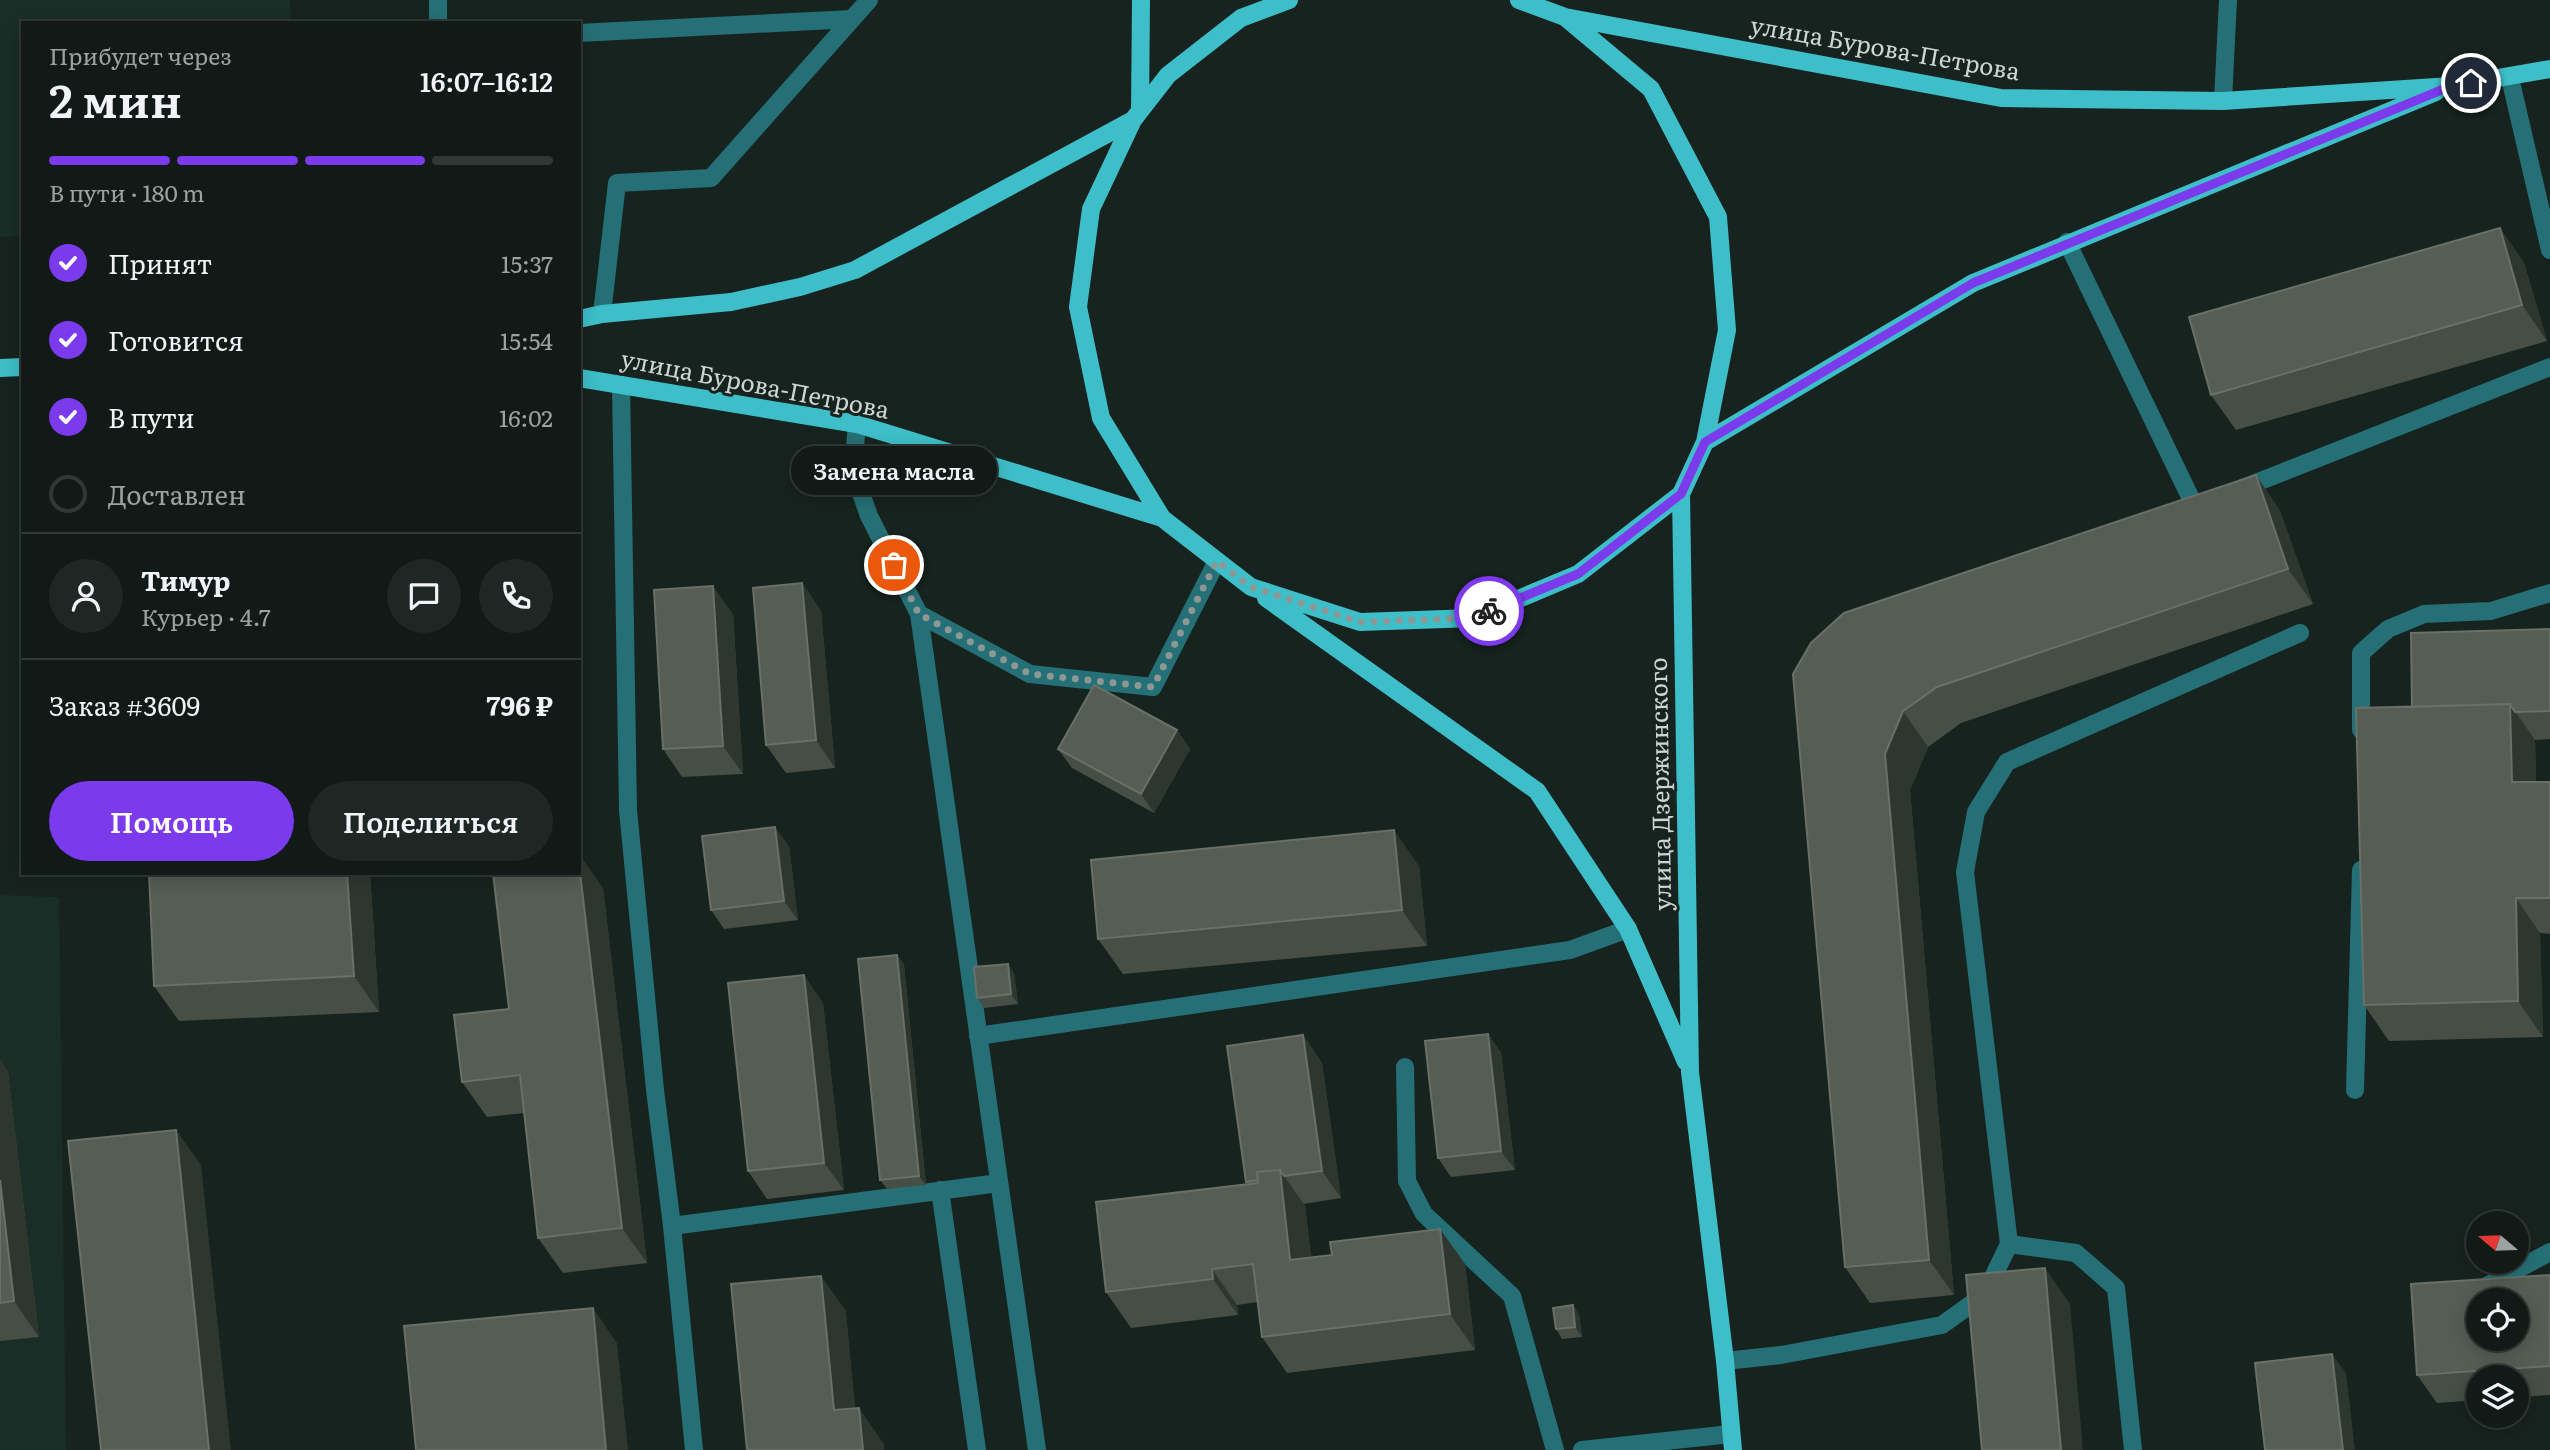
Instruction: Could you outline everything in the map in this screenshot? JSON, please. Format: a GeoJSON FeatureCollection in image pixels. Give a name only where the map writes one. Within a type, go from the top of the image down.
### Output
{"type":"FeatureCollection","features":[{"type":"Feature","properties":{"kind":"main road"},"geometry":{"type":"LineString","coordinates":[[1136,115],[1141,0]]}},
{"type":"Feature","properties":{"kind":"main road"},"geometry":{"type":"LineString","coordinates":[[1162,518],[1101,418],[1078,307],[1091,209],[1136,115],[1168,75],[1241,18],[1289,0]]}},
{"type":"Feature","properties":{"kind":"main road"},"geometry":{"type":"LineString","coordinates":[[1251,587],[1360,622],[1473,618],[1578,574],[1681,494],[1705,442],[1727,330],[1718,218],[1651,89],[1565,16],[1519,0]]}},
{"type":"Feature","properties":{"kind":"main road","name":"улица Бурова-Петрова"},"geometry":{"type":"LineString","coordinates":[[1565,16],[2001,98],[2223,101],[2451,86],[2510,78],[2550,69]]}},
{"type":"Feature","properties":{"kind":"main road","name":"улица Бурова-Петрова"},"geometry":{"type":"LineString","coordinates":[[1705,442],[1973,283],[2451,86]]}},
{"type":"Feature","properties":{"kind":"main road","name":"улица Бурова-Петрова"},"geometry":{"type":"LineString","coordinates":[[581,319],[602,314],[731,302],[800,287],[855,270],[1136,115]]}},
{"type":"Feature","properties":{"kind":"main road"},"geometry":{"type":"LineString","coordinates":[[0,368],[21,367]]}},
{"type":"Feature","properties":{"kind":"main road","name":"улица Бурова-Петрова"},"geometry":{"type":"LineString","coordinates":[[581,378],[857,424],[1162,518]]}},
{"type":"Feature","properties":{"kind":"main road","name":"улица Дзержинского"},"geometry":{"type":"LineString","coordinates":[[1681,494],[1690,1072],[1725,1361],[1732,1442]]}},
{"type":"Feature","properties":{"kind":"main road","name":"улица Дзержинского"},"geometry":{"type":"LineString","coordinates":[[1162,518],[1251,587],[1537,791],[1628,929],[1690,1072]]}},
{"type":"Feature","properties":{"kind":"lane"},"geometry":{"type":"LineString","coordinates":[[438,0],[438,21]]}},
{"type":"Feature","properties":{"kind":"lane"},"geometry":{"type":"LineString","coordinates":[[602,314],[617,183],[711,178],[869,0]]}},
{"type":"Feature","properties":{"kind":"lane"},"geometry":{"type":"LineString","coordinates":[[2223,101],[2228,0]]}},
{"type":"Feature","properties":{"kind":"lane"},"geometry":{"type":"LineString","coordinates":[[581,33],[852,19]]}},
{"type":"Feature","properties":{"kind":"lane"},"geometry":{"type":"LineString","coordinates":[[2510,78],[2550,250]]}},
{"type":"Feature","properties":{"kind":"lane"},"geometry":{"type":"LineString","coordinates":[[2067,242],[2195,507],[2550,367]]}},
{"type":"Feature","properties":{"kind":"lane"},"geometry":{"type":"LineString","coordinates":[[621,385],[628,810],[694,1450]]}},
{"type":"Feature","properties":{"kind":"lane"},"geometry":{"type":"LineString","coordinates":[[857,424],[853,470],[869,516],[919,614],[1037,1450]]}},
{"type":"Feature","properties":{"kind":"lane"},"geometry":{"type":"LineString","coordinates":[[919,614],[1030,674],[1153,687],[1217,561]]}},
{"type":"Feature","properties":{"kind":"lane"},"geometry":{"type":"LineString","coordinates":[[2361,751],[2361,653],[2388,629],[2424,614],[2491,611],[2550,593]]}},
{"type":"Feature","properties":{"kind":"lane"},"geometry":{"type":"LineString","coordinates":[[1725,1361],[1781,1354],[1942,1325],[1986,1294],[2009,1244],[1965,872],[1976,812],[2007,762],[2300,633]]}},
{"type":"Feature","properties":{"kind":"lane"},"geometry":{"type":"LineString","coordinates":[[2355,1090],[2361,848]]}},
{"type":"Feature","properties":{"kind":"lane"},"geometry":{"type":"LineString","coordinates":[[978,1036],[1570,950],[1628,929]]}},
{"type":"Feature","properties":{"kind":"lane"},"geometry":{"type":"LineString","coordinates":[[1405,1067],[1407,1181],[1424,1214],[1512,1296],[1555,1450]]}},
{"type":"Feature","properties":{"kind":"lane"},"geometry":{"type":"LineString","coordinates":[[672,1226],[999,1183]]}},
{"type":"Feature","properties":{"kind":"lane"},"geometry":{"type":"LineString","coordinates":[[940,1190],[976,1450]]}},
{"type":"Feature","properties":{"kind":"lane"},"geometry":{"type":"LineString","coordinates":[[2009,1244],[2076,1252],[2116,1288],[2133,1450]]}},
{"type":"Feature","properties":{"kind":"lane"},"geometry":{"type":"LineString","coordinates":[[2484,1288],[2550,1252]]}},
{"type":"Feature","properties":{"kind":"lane"},"geometry":{"type":"LineString","coordinates":[[1582,1450],[1732,1442]]}},
{"type":"Feature","properties":{"kind":"shaded area"},"geometry":{"type":"Polygon","coordinates":[[[0,0],[290,0],[291,21],[21,21],[21,236],[0,237],[0,0]]]}},
{"type":"Feature","properties":{"kind":"shaded area"},"geometry":{"type":"Polygon","coordinates":[[[0,895],[59,897],[66,1450],[0,1450],[0,895]]]}},
{"type":"Feature","properties":{"kind":"building"},"geometry":{"type":"Polygon","coordinates":[[[2500,228],[2522,305],[2211,395],[2189,317],[2500,228]]]}},
{"type":"Feature","properties":{"kind":"building"},"geometry":{"type":"Polygon","coordinates":[[[2256,475],[2288,569],[1937,687],[1903,711],[1885,754],[1929,1260],[1845,1267],[1793,674],[1811,643],[1844,613],[2256,475]]]}},
{"type":"Feature","properties":{"kind":"building"},"geometry":{"type":"Polygon","coordinates":[[[802,583],[816,740],[766,745],[753,588],[802,583]]]}},
{"type":"Feature","properties":{"kind":"building"},"geometry":{"type":"Polygon","coordinates":[[[713,586],[723,746],[663,749],[654,590],[713,586]]]}},
{"type":"Feature","properties":{"kind":"building"},"geometry":{"type":"Polygon","coordinates":[[[2550,629],[2550,711],[2515,712],[2510,704],[2412,707],[2411,633],[2550,629]]]}},
{"type":"Feature","properties":{"kind":"building"},"geometry":{"type":"Polygon","coordinates":[[[1094,685],[1177,730],[1141,794],[1058,749],[1094,685]]]}},
{"type":"Feature","properties":{"kind":"building"},"geometry":{"type":"Polygon","coordinates":[[[2510,704],[2512,782],[2550,782],[2550,898],[2516,898],[2518,1001],[2364,1005],[2356,708],[2510,704]]]}},
{"type":"Feature","properties":{"kind":"building"},"geometry":{"type":"Polygon","coordinates":[[[775,827],[784,901],[711,910],[702,836],[775,827]]]}},
{"type":"Feature","properties":{"kind":"building"},"geometry":{"type":"Polygon","coordinates":[[[1394,830],[1402,910],[1098,939],[1091,860],[1394,830]]]}},
{"type":"Feature","properties":{"kind":"building"},"geometry":{"type":"Polygon","coordinates":[[[149,875],[347,875],[354,976],[154,986],[149,875]]]}},
{"type":"Feature","properties":{"kind":"building"},"geometry":{"type":"Polygon","coordinates":[[[493,875],[580,875],[622,1228],[538,1238],[520,1075],[462,1082],[454,1015],[509,1009],[493,875]]]}},
{"type":"Feature","properties":{"kind":"building"},"geometry":{"type":"Polygon","coordinates":[[[897,955],[919,1176],[880,1180],[858,959],[897,955]]]}},
{"type":"Feature","properties":{"kind":"building"},"geometry":{"type":"Polygon","coordinates":[[[1008,964],[1011,994],[977,998],[974,967],[1008,964]]]}},
{"type":"Feature","properties":{"kind":"building"},"geometry":{"type":"Polygon","coordinates":[[[804,975],[824,1163],[748,1171],[728,983],[804,975]]]}},
{"type":"Feature","properties":{"kind":"building"},"geometry":{"type":"Polygon","coordinates":[[[1488,1034],[1501,1151],[1438,1158],[1425,1041],[1488,1034]]]}},
{"type":"Feature","properties":{"kind":"building"},"geometry":{"type":"Polygon","coordinates":[[[1303,1035],[1322,1171],[1284,1176],[1280,1170],[1257,1172],[1258,1180],[1246,1182],[1227,1046],[1303,1035]]]}},
{"type":"Feature","properties":{"kind":"building"},"geometry":{"type":"Polygon","coordinates":[[[176,1130],[209,1450],[101,1450],[68,1141],[176,1130]]]}},
{"type":"Feature","properties":{"kind":"building"},"geometry":{"type":"Polygon","coordinates":[[[1280,1170],[1290,1260],[1332,1255],[1330,1242],[1440,1229],[1450,1314],[1262,1337],[1253,1264],[1212,1269],[1213,1279],[1106,1292],[1096,1202],[1258,1183],[1257,1172],[1280,1170]]]}},
{"type":"Feature","properties":{"kind":"building"},"geometry":{"type":"Polygon","coordinates":[[[0,1180],[14,1301],[0,1303],[0,1180]]]}},
{"type":"Feature","properties":{"kind":"building"},"geometry":{"type":"Polygon","coordinates":[[[2045,1268],[2061,1450],[1982,1450],[1966,1275],[2045,1268]]]}},
{"type":"Feature","properties":{"kind":"building"},"geometry":{"type":"Polygon","coordinates":[[[2550,1275],[2550,1366],[2466,1365],[2466,1372],[2417,1375],[2411,1284],[2550,1275]]]}},
{"type":"Feature","properties":{"kind":"building"},"geometry":{"type":"Polygon","coordinates":[[[821,1276],[834,1410],[859,1408],[863,1450],[747,1450],[731,1284],[821,1276]]]}},
{"type":"Feature","properties":{"kind":"building"},"geometry":{"type":"Polygon","coordinates":[[[1573,1305],[1575,1327],[1556,1329],[1553,1308],[1573,1305]]]}},
{"type":"Feature","properties":{"kind":"building"},"geometry":{"type":"Polygon","coordinates":[[[593,1308],[606,1450],[416,1450],[404,1326],[593,1308]]]}},
{"type":"Feature","properties":{"kind":"building"},"geometry":{"type":"Polygon","coordinates":[[[2332,1354],[2343,1450],[2265,1450],[2255,1363],[2332,1354]]]}},
{"type":"Feature","properties":{"kind":"way so far"},"geometry":{"type":"LineString","coordinates":[[894,565],[919,614],[1030,674],[1153,687],[1217,561],[1251,587],[1360,622],[1473,618],[1489,611]]}},
{"type":"Feature","properties":{"kind":"place","name":"Замена масла"},"geometry":{"type":"Point","coordinates":[894,565]}},
{"type":"Feature","properties":{"kind":"route"},"geometry":{"type":"LineString","coordinates":[[1489,611],[1578,574],[1681,494],[1705,442],[1973,283],[2451,86],[2471,83]]}}]}
